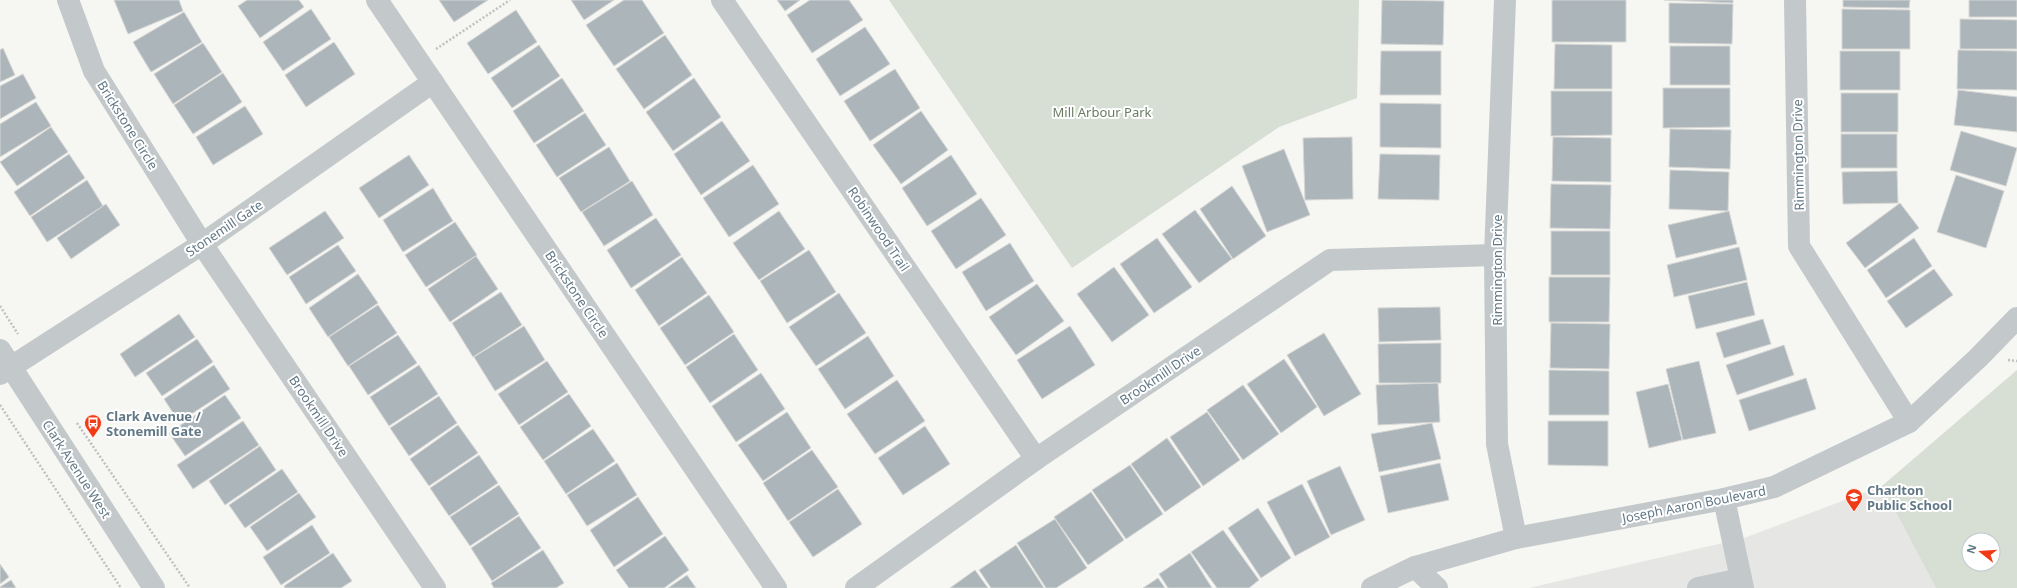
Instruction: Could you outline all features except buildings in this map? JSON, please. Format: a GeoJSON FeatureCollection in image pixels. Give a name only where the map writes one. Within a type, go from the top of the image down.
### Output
{"type":"FeatureCollection","features":[{"type":"Feature","properties":{"kind":"street","name":"Brickstone Circle"},"geometry":{"type":"LineString","coordinates":[[68,0],[94,71],[202,244]]}},
{"type":"Feature","properties":{"kind":"street","name":"Brickstone Circle"},"geometry":{"type":"LineString","coordinates":[[377,0],[420,61],[776,588]]}},
{"type":"Feature","properties":{"kind":"street","name":"Robinwood Trail"},"geometry":{"type":"LineString","coordinates":[[722,0],[1036,459]]}},
{"type":"Feature","properties":{"kind":"street","name":"Rimmington Drive"},"geometry":{"type":"LineString","coordinates":[[1505,0],[1495,255],[1498,444],[1516,538]]}},
{"type":"Feature","properties":{"kind":"street","name":"Rimmington Drive"},"geometry":{"type":"LineString","coordinates":[[1796,0],[1799,246],[1909,422]]}},
{"type":"Feature","properties":{"kind":"street","name":"Stonemill Gate"},"geometry":{"type":"LineString","coordinates":[[3,363],[202,244],[433,82]]}},
{"type":"Feature","properties":{"kind":"street","name":"Brookmill Drive"},"geometry":{"type":"LineString","coordinates":[[202,244],[436,588]]}},
{"type":"Feature","properties":{"kind":"street","name":"Brookmill Drive"},"geometry":{"type":"LineString","coordinates":[[856,588],[1036,459],[1330,260],[1495,255]]}},
{"type":"Feature","properties":{"kind":"street","name":"Joseph Aaron Boulevard"},"geometry":{"type":"LineString","coordinates":[[1372,588],[1415,567],[1516,538],[1724,499],[1774,488],[1909,422],[1978,358],[2017,318]]}},
{"type":"Feature","properties":{"kind":"street","name":"Clark Avenue West"},"geometry":{"type":"LineString","coordinates":[[3,363],[154,588]]}},
{"type":"Feature","properties":{"kind":"street"},"geometry":{"type":"LineString","coordinates":[[1698,588],[1742,583],[1724,499]]}},
{"type":"Feature","properties":{"kind":"street"},"geometry":{"type":"LineString","coordinates":[[1415,567],[1437,588]]}},
{"type":"Feature","properties":{"kind":"path"},"geometry":{"type":"LineString","coordinates":[[420,61],[510,0]]}},
{"type":"Feature","properties":{"kind":"path"},"geometry":{"type":"LineString","coordinates":[[0,306],[14,328]]}},
{"type":"Feature","properties":{"kind":"path"},"geometry":{"type":"LineString","coordinates":[[0,405],[121,588]]}},
{"type":"Feature","properties":{"kind":"path","name":"Clark Avenue West"},"geometry":{"type":"LineString","coordinates":[[73,418],[190,588]]}},
{"type":"Feature","properties":{"kind":"shaded area","name":"Charlton Public School"},"geometry":{"type":"Polygon","coordinates":[[[1882,486],[1936,588],[1529,588],[1744,538],[1882,486]]]}},
{"type":"Feature","properties":{"kind":"green space","name":"Mill Arbour Park"},"geometry":{"type":"Polygon","coordinates":[[[889,0],[1359,0],[1357,98],[1279,127],[1072,268],[889,0]]]}},
{"type":"Feature","properties":{"kind":"green space"},"geometry":{"type":"Polygon","coordinates":[[[2017,370],[2017,588],[1936,588],[1882,486],[2017,370]]]}},
{"type":"Feature","properties":{"kind":"place","name":"Clark Avenue / Stonemill Gate"},"geometry":{"type":"Point","coordinates":[93,438]}},
{"type":"Feature","properties":{"kind":"place","name":"Charlton Public School"},"geometry":{"type":"Point","coordinates":[1854,512]}}]}
